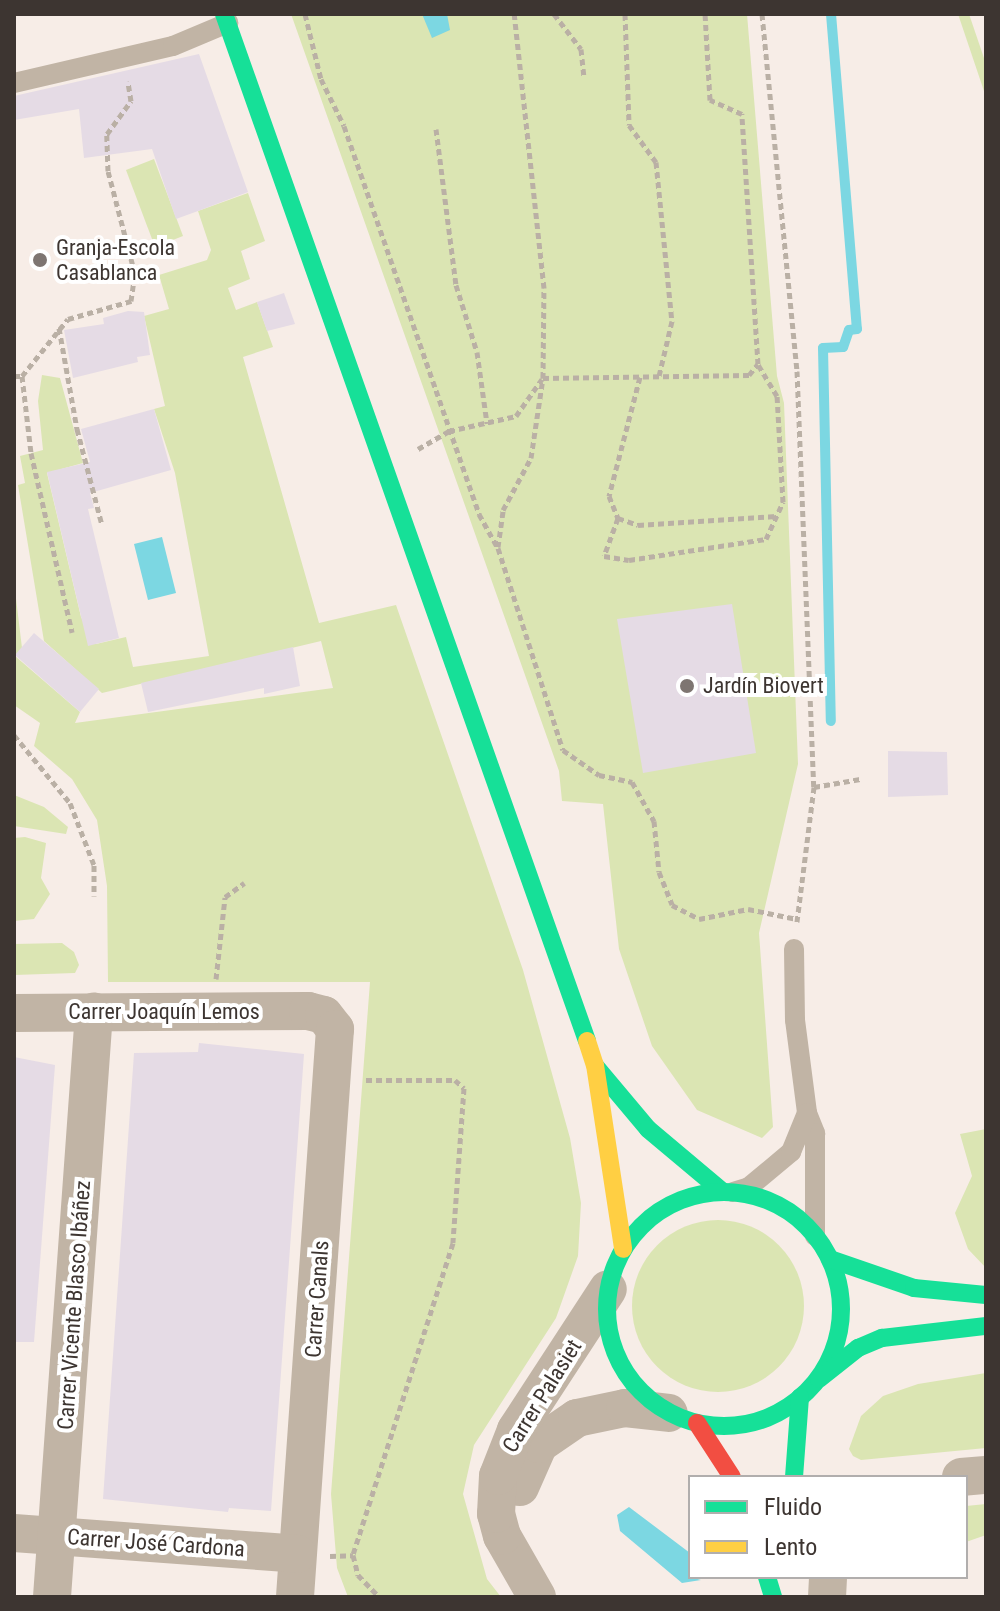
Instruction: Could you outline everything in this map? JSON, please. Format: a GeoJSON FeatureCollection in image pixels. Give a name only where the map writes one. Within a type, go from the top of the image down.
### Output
{"type":"FeatureCollection","features":[{"type":"Feature","properties":{"kind":"main road"},"geometry":{"type":"LineString","coordinates":[[226,19],[595,1065],[623,1249]]}},
{"type":"Feature","properties":{"kind":"main road"},"geometry":{"type":"LineString","coordinates":[[595,1065],[648,1129],[728,1192]]}},
{"type":"Feature","properties":{"kind":"main road"},"geometry":{"type":"LineString","coordinates":[[730,1475],[683,1418],[634,1383],[616,1355],[607,1322],[608,1289],[623,1249],[665,1207],[728,1192],[758,1196],[790,1211],[815,1236],[830,1259],[839,1290],[840,1322],[832,1353],[817,1380]]}},
{"type":"Feature","properties":{"kind":"main road"},"geometry":{"type":"LineString","coordinates":[[830,1259],[914,1288],[986,1295]]}},
{"type":"Feature","properties":{"kind":"main road"},"geometry":{"type":"LineString","coordinates":[[683,1418],[752,1423],[800,1397],[858,1348],[882,1338],[986,1326]]}},
{"type":"Feature","properties":{"kind":"main road"},"geometry":{"type":"LineString","coordinates":[[794,1475],[800,1397]]}},
{"type":"Feature","properties":{"kind":"street","name":"Carrer Vicente Blasco Ibáñez"},"geometry":{"type":"LineString","coordinates":[[52,1597],[94,1012]]}},
{"type":"Feature","properties":{"kind":"street","name":"Carrer Joaquín Lemos"},"geometry":{"type":"LineString","coordinates":[[14,1013],[315,1013]]}},
{"type":"Feature","properties":{"kind":"street","name":"Carrer Canals"},"geometry":{"type":"LineString","coordinates":[[295,1597],[312,1555],[337,1037],[332,1021],[315,1013]]}},
{"type":"Feature","properties":{"kind":"street","name":"Carrer Palasiet"},"geometry":{"type":"LineString","coordinates":[[536,1596],[502,1536],[496,1514],[498,1476],[516,1430],[608,1289]]}},
{"type":"Feature","properties":{"kind":"street","name":"Carrer Palasiet"},"geometry":{"type":"LineString","coordinates":[[536,1596],[516,1518],[521,1480],[539,1444],[553,1430],[599,1410],[683,1418]]}},
{"type":"Feature","properties":{"kind":"street","name":"Carrer José Cardona"},"geometry":{"type":"LineString","coordinates":[[14,1533],[312,1555]]}},
{"type":"Feature","properties":{"kind":"street"},"geometry":{"type":"LineString","coordinates":[[312,1555],[314,1597]]}},
{"type":"Feature","properties":{"kind":"lane"},"geometry":{"type":"LineString","coordinates":[[14,83],[173,46],[226,19]]}},
{"type":"Feature","properties":{"kind":"lane"},"geometry":{"type":"LineString","coordinates":[[794,949],[795,1020],[807,1113],[816,1148],[815,1236]]}},
{"type":"Feature","properties":{"kind":"lane"},"geometry":{"type":"LineString","coordinates":[[728,1192],[749,1187],[791,1152],[807,1113]]}},
{"type":"Feature","properties":{"kind":"path"},"geometry":{"type":"LineString","coordinates":[[305,14],[321,79],[344,126],[479,514],[498,548],[563,750],[599,775],[632,782],[654,821],[659,872],[672,905],[699,919],[748,909],[797,919]]}},
{"type":"Feature","properties":{"kind":"path"},"geometry":{"type":"LineString","coordinates":[[498,548],[503,510],[531,458],[543,378],[544,288],[514,14]]}},
{"type":"Feature","properties":{"kind":"path"},"geometry":{"type":"LineString","coordinates":[[554,14],[581,49],[584,76]]}},
{"type":"Feature","properties":{"kind":"path"},"geometry":{"type":"LineString","coordinates":[[625,14],[629,125],[656,162],[672,321],[659,376]]}},
{"type":"Feature","properties":{"kind":"path"},"geometry":{"type":"LineString","coordinates":[[640,377],[609,496],[618,518],[604,556],[629,560],[766,539],[783,502],[777,396],[758,364],[742,114],[710,100],[705,14]]}},
{"type":"Feature","properties":{"kind":"path"},"geometry":{"type":"LineString","coordinates":[[762,14],[797,371],[814,787],[794,949]]}},
{"type":"Feature","properties":{"kind":"path"},"geometry":{"type":"LineString","coordinates":[[72,632],[31,453],[22,376],[68,319],[131,301],[135,274],[108,171],[107,134],[131,101],[125,57]]}},
{"type":"Feature","properties":{"kind":"path"},"geometry":{"type":"LineString","coordinates":[[436,129],[456,285],[477,352],[487,423]]}},
{"type":"Feature","properties":{"kind":"path"},"geometry":{"type":"LineString","coordinates":[[59,327],[77,429],[102,525]]}},
{"type":"Feature","properties":{"kind":"path"},"geometry":{"type":"LineString","coordinates":[[543,378],[749,375],[758,364]]}},
{"type":"Feature","properties":{"kind":"path"},"geometry":{"type":"LineString","coordinates":[[14,376],[22,376]]}},
{"type":"Feature","properties":{"kind":"path"},"geometry":{"type":"LineString","coordinates":[[384,467],[449,431],[516,416],[543,378]]}},
{"type":"Feature","properties":{"kind":"path"},"geometry":{"type":"LineString","coordinates":[[618,518],[638,525],[776,516]]}},
{"type":"Feature","properties":{"kind":"path"},"geometry":{"type":"LineString","coordinates":[[14,735],[70,803],[94,865],[94,896]]}},
{"type":"Feature","properties":{"kind":"path"},"geometry":{"type":"LineString","coordinates":[[814,787],[860,779]]}},
{"type":"Feature","properties":{"kind":"path"},"geometry":{"type":"LineString","coordinates":[[216,982],[225,897],[244,883]]}},
{"type":"Feature","properties":{"kind":"path"},"geometry":{"type":"LineString","coordinates":[[357,1080],[455,1080],[464,1088],[453,1243],[353,1555],[358,1575],[379,1597]]}},
{"type":"Feature","properties":{"kind":"path"},"geometry":{"type":"LineString","coordinates":[[312,1555],[353,1555]]}},
{"type":"Feature","properties":{"kind":"green space"},"geometry":{"type":"Polygon","coordinates":[[[291,14],[747,14],[777,376],[784,403],[798,764],[759,933],[773,1127],[762,1138],[697,1110],[652,1046],[619,949],[603,804],[562,801],[559,771],[291,14]]]}},
{"type":"Feature","properties":{"kind":"green space"},"geometry":{"type":"Polygon","coordinates":[[[958,14],[969,14],[986,64],[986,97],[958,14]]]}},
{"type":"Feature","properties":{"kind":"green space"},"geometry":{"type":"Polygon","coordinates":[[[154,159],[183,236],[155,247],[126,170],[154,159]]]}},
{"type":"Feature","properties":{"kind":"green space"},"geometry":{"type":"Polygon","coordinates":[[[248,193],[265,241],[241,251],[250,279],[228,288],[236,310],[257,302],[273,347],[243,357],[319,623],[396,605],[523,970],[570,1138],[581,1203],[578,1256],[556,1318],[474,1445],[463,1494],[487,1579],[501,1597],[348,1597],[337,1568],[331,1494],[370,982],[108,982],[107,886],[97,820],[72,779],[34,746],[40,723],[14,705],[14,582],[22,648],[15,656],[80,712],[75,723],[333,688],[321,641],[102,693],[44,641],[18,485],[25,483],[20,456],[43,450],[38,401],[42,375],[60,378],[83,463],[47,473],[81,617],[96,644],[126,637],[133,667],[209,656],[175,473],[154,409],[165,406],[144,316],[169,309],[159,275],[207,260],[211,250],[198,211],[248,193]]]}},
{"type":"Feature","properties":{"kind":"green space"},"geometry":{"type":"Polygon","coordinates":[[[14,795],[44,807],[68,827],[66,834],[14,826],[14,795]]]}},
{"type":"Feature","properties":{"kind":"green space"},"geometry":{"type":"Polygon","coordinates":[[[25,837],[46,843],[41,878],[50,894],[34,919],[14,921],[14,838],[25,837]]]}},
{"type":"Feature","properties":{"kind":"green space"},"geometry":{"type":"Polygon","coordinates":[[[62,943],[74,952],[79,965],[75,973],[14,975],[14,944],[62,943]]]}},
{"type":"Feature","properties":{"kind":"green space"},"geometry":{"type":"Polygon","coordinates":[[[986,1129],[986,1268],[968,1249],[955,1213],[972,1176],[960,1134],[986,1129]]]}},
{"type":"Feature","properties":{"kind":"green space"},"geometry":{"type":"Polygon","coordinates":[[[718,1220],[751,1226],[779,1245],[798,1273],[804,1306],[798,1339],[779,1367],[751,1386],[718,1392],[685,1386],[657,1367],[638,1339],[632,1306],[638,1273],[657,1245],[685,1226],[718,1220]]]}},
{"type":"Feature","properties":{"kind":"green space"},"geometry":{"type":"Polygon","coordinates":[[[986,1373],[986,1448],[861,1460],[853,1456],[849,1449],[861,1416],[883,1396],[918,1384],[986,1373]]]}},
{"type":"Feature","properties":{"kind":"green space"},"geometry":{"type":"Polygon","coordinates":[[[986,1504],[986,1535],[968,1541],[968,1506],[986,1504]]]}},
{"type":"Feature","properties":{"kind":"water"},"geometry":{"type":"Polygon","coordinates":[[[422,14],[447,14],[450,30],[432,38],[422,14]]]}},
{"type":"Feature","properties":{"kind":"water"},"geometry":{"type":"Polygon","coordinates":[[[162,537],[176,593],[148,600],[134,544],[162,537]]]}},
{"type":"Feature","properties":{"kind":"water"},"geometry":{"type":"Polygon","coordinates":[[[629,1507],[688,1551],[688,1579],[701,1580],[682,1583],[620,1531],[617,1515],[629,1507]]]}},
{"type":"Feature","properties":{"kind":"building"},"geometry":{"type":"Polygon","coordinates":[[[199,54],[248,192],[176,219],[152,149],[84,158],[79,109],[14,120],[14,96],[199,54]]]}},
{"type":"Feature","properties":{"kind":"building"},"geometry":{"type":"Polygon","coordinates":[[[284,293],[295,324],[267,331],[257,302],[284,293]]]}},
{"type":"Feature","properties":{"kind":"building"},"geometry":{"type":"Polygon","coordinates":[[[128,311],[144,312],[150,355],[137,357],[138,362],[73,378],[64,330],[104,324],[103,318],[128,311]]]}},
{"type":"Feature","properties":{"kind":"building"},"geometry":{"type":"Polygon","coordinates":[[[154,409],[171,470],[90,493],[94,508],[88,509],[119,638],[88,646],[47,472],[90,462],[81,429],[154,409]]]}},
{"type":"Feature","properties":{"kind":"building","name":"Jardín Biovert"},"geometry":{"type":"Polygon","coordinates":[[[732,604],[756,753],[643,773],[617,619],[732,604]]]}},
{"type":"Feature","properties":{"kind":"building"},"geometry":{"type":"Polygon","coordinates":[[[34,633],[99,689],[80,712],[15,655],[34,633]]]}},
{"type":"Feature","properties":{"kind":"building"},"geometry":{"type":"Polygon","coordinates":[[[293,647],[300,686],[264,694],[264,688],[148,712],[141,683],[293,647]]]}},
{"type":"Feature","properties":{"kind":"building"},"geometry":{"type":"Polygon","coordinates":[[[888,751],[947,752],[948,795],[888,797],[888,751]]]}},
{"type":"Feature","properties":{"kind":"building"},"geometry":{"type":"Polygon","coordinates":[[[199,1043],[304,1054],[271,1511],[229,1508],[228,1512],[103,1499],[134,1053],[198,1052],[199,1043]]]}},
{"type":"Feature","properties":{"kind":"building"},"geometry":{"type":"Polygon","coordinates":[[[14,1057],[55,1065],[34,1342],[14,1342],[14,1057]]]}},
{"type":"Feature","properties":{"kind":"waterway"},"geometry":{"type":"LineString","coordinates":[[831,14],[857,329],[849,330],[843,347],[823,348],[831,721]]}},
{"type":"Feature","properties":{"kind":"traffic: fast"},"geometry":{"type":"LineString","coordinates":[[224,14],[587,1041]]}},
{"type":"Feature","properties":{"kind":"traffic: fast"},"geometry":{"type":"LineString","coordinates":[[596,1067],[648,1129],[722,1191]]}},
{"type":"Feature","properties":{"kind":"traffic: fast"},"geometry":{"type":"LineString","coordinates":[[724,1192],[769,1201],[807,1226],[832,1264],[841,1309],[832,1354],[807,1392],[769,1417],[724,1426],[679,1417],[641,1392],[616,1354],[607,1309],[616,1264],[641,1226],[679,1201],[724,1192]]}},
{"type":"Feature","properties":{"kind":"traffic: fast"},"geometry":{"type":"LineString","coordinates":[[830,1259],[914,1288],[986,1295]]}},
{"type":"Feature","properties":{"kind":"traffic: fast"},"geometry":{"type":"LineString","coordinates":[[819,1379],[858,1348],[882,1338],[986,1326]]}},
{"type":"Feature","properties":{"kind":"traffic: fast"},"geometry":{"type":"LineString","coordinates":[[794,1475],[800,1397]]}},
{"type":"Feature","properties":{"kind":"traffic: fast"},"geometry":{"type":"LineString","coordinates":[[768,1579],[773,1597]]}},
{"type":"Feature","properties":{"kind":"traffic: slow"},"geometry":{"type":"LineString","coordinates":[[587,1041],[595,1065],[623,1249]]}},
{"type":"Feature","properties":{"kind":"traffic: jam"},"geometry":{"type":"LineString","coordinates":[[697,1423],[731,1475]]}},
{"type":"Feature","properties":{"kind":"place","name":"Granja-Escola Casablanca"},"geometry":{"type":"Point","coordinates":[40,260]}},
{"type":"Feature","properties":{"kind":"place","name":"Jardín Biovert"},"geometry":{"type":"Point","coordinates":[687,686]}}]}
